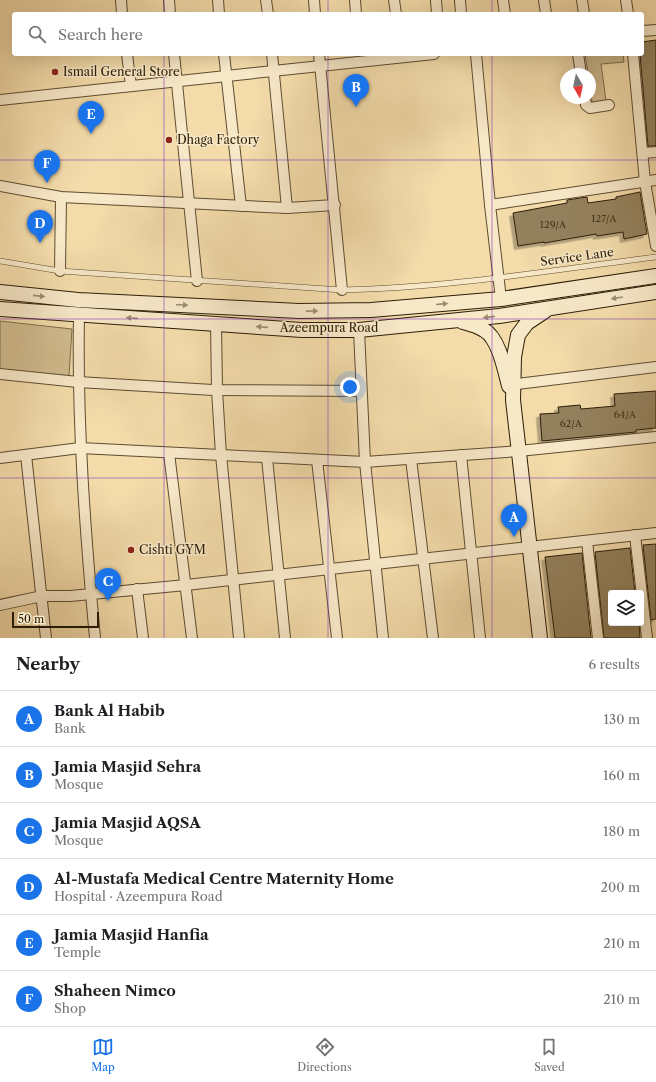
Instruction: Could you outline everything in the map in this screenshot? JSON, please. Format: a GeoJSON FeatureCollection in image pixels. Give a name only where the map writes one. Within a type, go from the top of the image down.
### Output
{"type":"FeatureCollection","features":[{"type":"Feature","properties":{"kind":"main road","name":"Azeempura Road"},"geometry":{"type":"LineString","coordinates":[[0,292],[78,300],[299,311],[371,310],[501,299],[656,276]]}},
{"type":"Feature","properties":{"kind":"main road","name":"Azeempura Road"},"geometry":{"type":"LineString","coordinates":[[0,309],[302,330],[359,330],[457,321],[549,309],[656,292]]}},
{"type":"Feature","properties":{"kind":"main road"},"geometry":{"type":"LineString","coordinates":[[511,384],[518,335],[527,323],[549,309]]}},
{"type":"Feature","properties":{"kind":"main road"},"geometry":{"type":"LineString","coordinates":[[457,321],[485,330],[493,338],[511,384],[540,638]]}},
{"type":"Feature","properties":{"kind":"street"},"geometry":{"type":"LineString","coordinates":[[121,0],[122,12]]}},
{"type":"Feature","properties":{"kind":"street"},"geometry":{"type":"LineString","coordinates":[[169,0],[170,12]]}},
{"type":"Feature","properties":{"kind":"street"},"geometry":{"type":"LineString","coordinates":[[218,0],[220,12]]}},
{"type":"Feature","properties":{"kind":"street"},"geometry":{"type":"LineString","coordinates":[[266,0],[268,12]]}},
{"type":"Feature","properties":{"kind":"street"},"geometry":{"type":"LineString","coordinates":[[314,0],[315,12]]}},
{"type":"Feature","properties":{"kind":"street"},"geometry":{"type":"LineString","coordinates":[[355,0],[356,12]]}},
{"type":"Feature","properties":{"kind":"street"},"geometry":{"type":"LineString","coordinates":[[394,0],[396,12]]}},
{"type":"Feature","properties":{"kind":"street"},"geometry":{"type":"LineString","coordinates":[[436,0],[437,12]]}},
{"type":"Feature","properties":{"kind":"street"},"geometry":{"type":"LineString","coordinates":[[460,0],[461,12]]}},
{"type":"Feature","properties":{"kind":"street"},"geometry":{"type":"LineString","coordinates":[[503,0],[505,12]]}},
{"type":"Feature","properties":{"kind":"street"},"geometry":{"type":"LineString","coordinates":[[544,0],[546,12]]}},
{"type":"Feature","properties":{"kind":"street"},"geometry":{"type":"LineString","coordinates":[[582,0],[584,12]]}},
{"type":"Feature","properties":{"kind":"street"},"geometry":{"type":"LineString","coordinates":[[626,0],[628,12]]}},
{"type":"Feature","properties":{"kind":"street"},"geometry":{"type":"LineString","coordinates":[[644,32],[656,30]]}},
{"type":"Feature","properties":{"kind":"street"},"geometry":{"type":"LineString","coordinates":[[127,56],[131,86]]}},
{"type":"Feature","properties":{"kind":"street"},"geometry":{"type":"LineString","coordinates":[[174,56],[197,281]]}},
{"type":"Feature","properties":{"kind":"street"},"geometry":{"type":"LineString","coordinates":[[224,56],[241,206]]}},
{"type":"Feature","properties":{"kind":"street"},"geometry":{"type":"LineString","coordinates":[[272,56],[287,208]]}},
{"type":"Feature","properties":{"kind":"street"},"geometry":{"type":"LineString","coordinates":[[319,56],[342,290]]}},
{"type":"Feature","properties":{"kind":"street"},"geometry":{"type":"LineString","coordinates":[[0,100],[320,66],[361,58],[401,56]]}},
{"type":"Feature","properties":{"kind":"street"},"geometry":{"type":"LineString","coordinates":[[476,56],[490,205],[500,277],[501,299]]}},
{"type":"Feature","properties":{"kind":"street"},"geometry":{"type":"LineString","coordinates":[[578,56],[580,68]]}},
{"type":"Feature","properties":{"kind":"street"},"geometry":{"type":"LineString","coordinates":[[633,56],[645,182],[656,246]]}},
{"type":"Feature","properties":{"kind":"street"},"geometry":{"type":"LineString","coordinates":[[586,104],[590,108],[609,105]]}},
{"type":"Feature","properties":{"kind":"street"},"geometry":{"type":"LineString","coordinates":[[643,153],[656,152]]}},
{"type":"Feature","properties":{"kind":"street"},"geometry":{"type":"LineString","coordinates":[[490,205],[656,180]]}},
{"type":"Feature","properties":{"kind":"street"},"geometry":{"type":"LineString","coordinates":[[0,186],[61,197],[287,208],[335,206]]}},
{"type":"Feature","properties":{"kind":"street"},"geometry":{"type":"LineString","coordinates":[[60,271],[61,197]]}},
{"type":"Feature","properties":{"kind":"street"},"geometry":{"type":"LineString","coordinates":[[79,315],[78,382],[80,448],[95,638]]}},
{"type":"Feature","properties":{"kind":"street"},"geometry":{"type":"LineString","coordinates":[[216,324],[217,390],[221,455],[240,638]]}},
{"type":"Feature","properties":{"kind":"street"},"geometry":{"type":"LineString","coordinates":[[359,330],[361,391],[366,462],[383,638]]}},
{"type":"Feature","properties":{"kind":"street"},"geometry":{"type":"LineString","coordinates":[[511,384],[656,367]]}},
{"type":"Feature","properties":{"kind":"street"},"geometry":{"type":"LineString","coordinates":[[0,374],[78,382],[217,390],[361,391]]}},
{"type":"Feature","properties":{"kind":"street"},"geometry":{"type":"LineString","coordinates":[[0,458],[80,448],[366,462],[519,451],[656,437]]}},
{"type":"Feature","properties":{"kind":"street"},"geometry":{"type":"LineString","coordinates":[[169,453],[192,638]]}},
{"type":"Feature","properties":{"kind":"street"},"geometry":{"type":"LineString","coordinates":[[26,455],[46,638]]}},
{"type":"Feature","properties":{"kind":"street"},"geometry":{"type":"LineString","coordinates":[[461,455],[480,638]]}},
{"type":"Feature","properties":{"kind":"street"},"geometry":{"type":"LineString","coordinates":[[267,458],[285,638]]}},
{"type":"Feature","properties":{"kind":"street"},"geometry":{"type":"LineString","coordinates":[[411,459],[433,638]]}},
{"type":"Feature","properties":{"kind":"street"},"geometry":{"type":"LineString","coordinates":[[317,460],[337,638]]}},
{"type":"Feature","properties":{"kind":"street"},"geometry":{"type":"LineString","coordinates":[[0,605],[42,596],[91,594],[186,585],[656,533]]}},
{"type":"Feature","properties":{"kind":"street"},"geometry":{"type":"LineString","coordinates":[[635,536],[647,638]]}},
{"type":"Feature","properties":{"kind":"street"},"geometry":{"type":"LineString","coordinates":[[587,541],[598,638]]}},
{"type":"Feature","properties":{"kind":"street"},"geometry":{"type":"LineString","coordinates":[[137,589],[143,638]]}},
{"type":"Feature","properties":{"kind":"lane","name":"Service Lane"},"geometry":{"type":"LineString","coordinates":[[0,261],[60,271],[342,290],[384,289],[500,277],[656,257]]}},
{"type":"Feature","properties":{"kind":"shaded area"},"geometry":{"type":"Polygon","coordinates":[[[585,56],[623,56],[624,62],[601,64],[606,101],[596,102],[596,68],[587,68],[585,56]]]}},
{"type":"Feature","properties":{"kind":"shaded area"},"geometry":{"type":"Polygon","coordinates":[[[0,321],[72,329],[69,376],[0,370],[0,321]]]}},
{"type":"Feature","properties":{"kind":"building"},"geometry":{"type":"Polygon","coordinates":[[[656,40],[656,146],[648,146],[640,56],[644,56],[644,42],[656,40]]]}},
{"type":"Feature","properties":{"kind":"building"},"geometry":{"type":"Polygon","coordinates":[[[640,192],[647,234],[624,239],[623,232],[597,236],[596,234],[518,246],[513,213],[567,203],[567,200],[587,197],[588,203],[616,199],[616,197],[640,192]]]}},
{"type":"Feature","properties":{"kind":"building"},"geometry":{"type":"Polygon","coordinates":[[[656,391],[656,428],[636,430],[636,432],[542,441],[540,414],[559,413],[558,407],[580,405],[581,409],[615,406],[614,394],[656,391]]]}},
{"type":"Feature","properties":{"kind":"building"},"geometry":{"type":"Polygon","coordinates":[[[656,544],[656,619],[651,620],[643,545],[656,544]]]}},
{"type":"Feature","properties":{"kind":"building"},"geometry":{"type":"Polygon","coordinates":[[[630,548],[635,590],[608,590],[608,626],[639,626],[640,638],[604,638],[595,552],[630,548]]]}},
{"type":"Feature","properties":{"kind":"building"},"geometry":{"type":"Polygon","coordinates":[[[582,553],[591,638],[555,638],[545,557],[582,553]]]}},
{"type":"Feature","properties":{"kind":"place","name":"Ismail General Store"},"geometry":{"type":"Point","coordinates":[55,72]}},
{"type":"Feature","properties":{"kind":"place","name":"Jamia Masjid Sehra"},"geometry":{"type":"Point","coordinates":[356,107]}},
{"type":"Feature","properties":{"kind":"place","name":"Jamia Masjid Hanfia"},"geometry":{"type":"Point","coordinates":[91,134]}},
{"type":"Feature","properties":{"kind":"place","name":"Dhaga Factory"},"geometry":{"type":"Point","coordinates":[169,140]}},
{"type":"Feature","properties":{"kind":"place","name":"Shaheen Nimco"},"geometry":{"type":"Point","coordinates":[47,183]}},
{"type":"Feature","properties":{"kind":"place","name":"Al-Mustafa Medical Centre Maternity Home"},"geometry":{"type":"Point","coordinates":[40,243]}},
{"type":"Feature","properties":{"kind":"place","name":"Bank Al Habib"},"geometry":{"type":"Point","coordinates":[514,537]}},
{"type":"Feature","properties":{"kind":"place","name":"Cishti GYM"},"geometry":{"type":"Point","coordinates":[131,550]}},
{"type":"Feature","properties":{"kind":"place","name":"Jamia Masjid AQSA"},"geometry":{"type":"Point","coordinates":[108,601]}}]}
